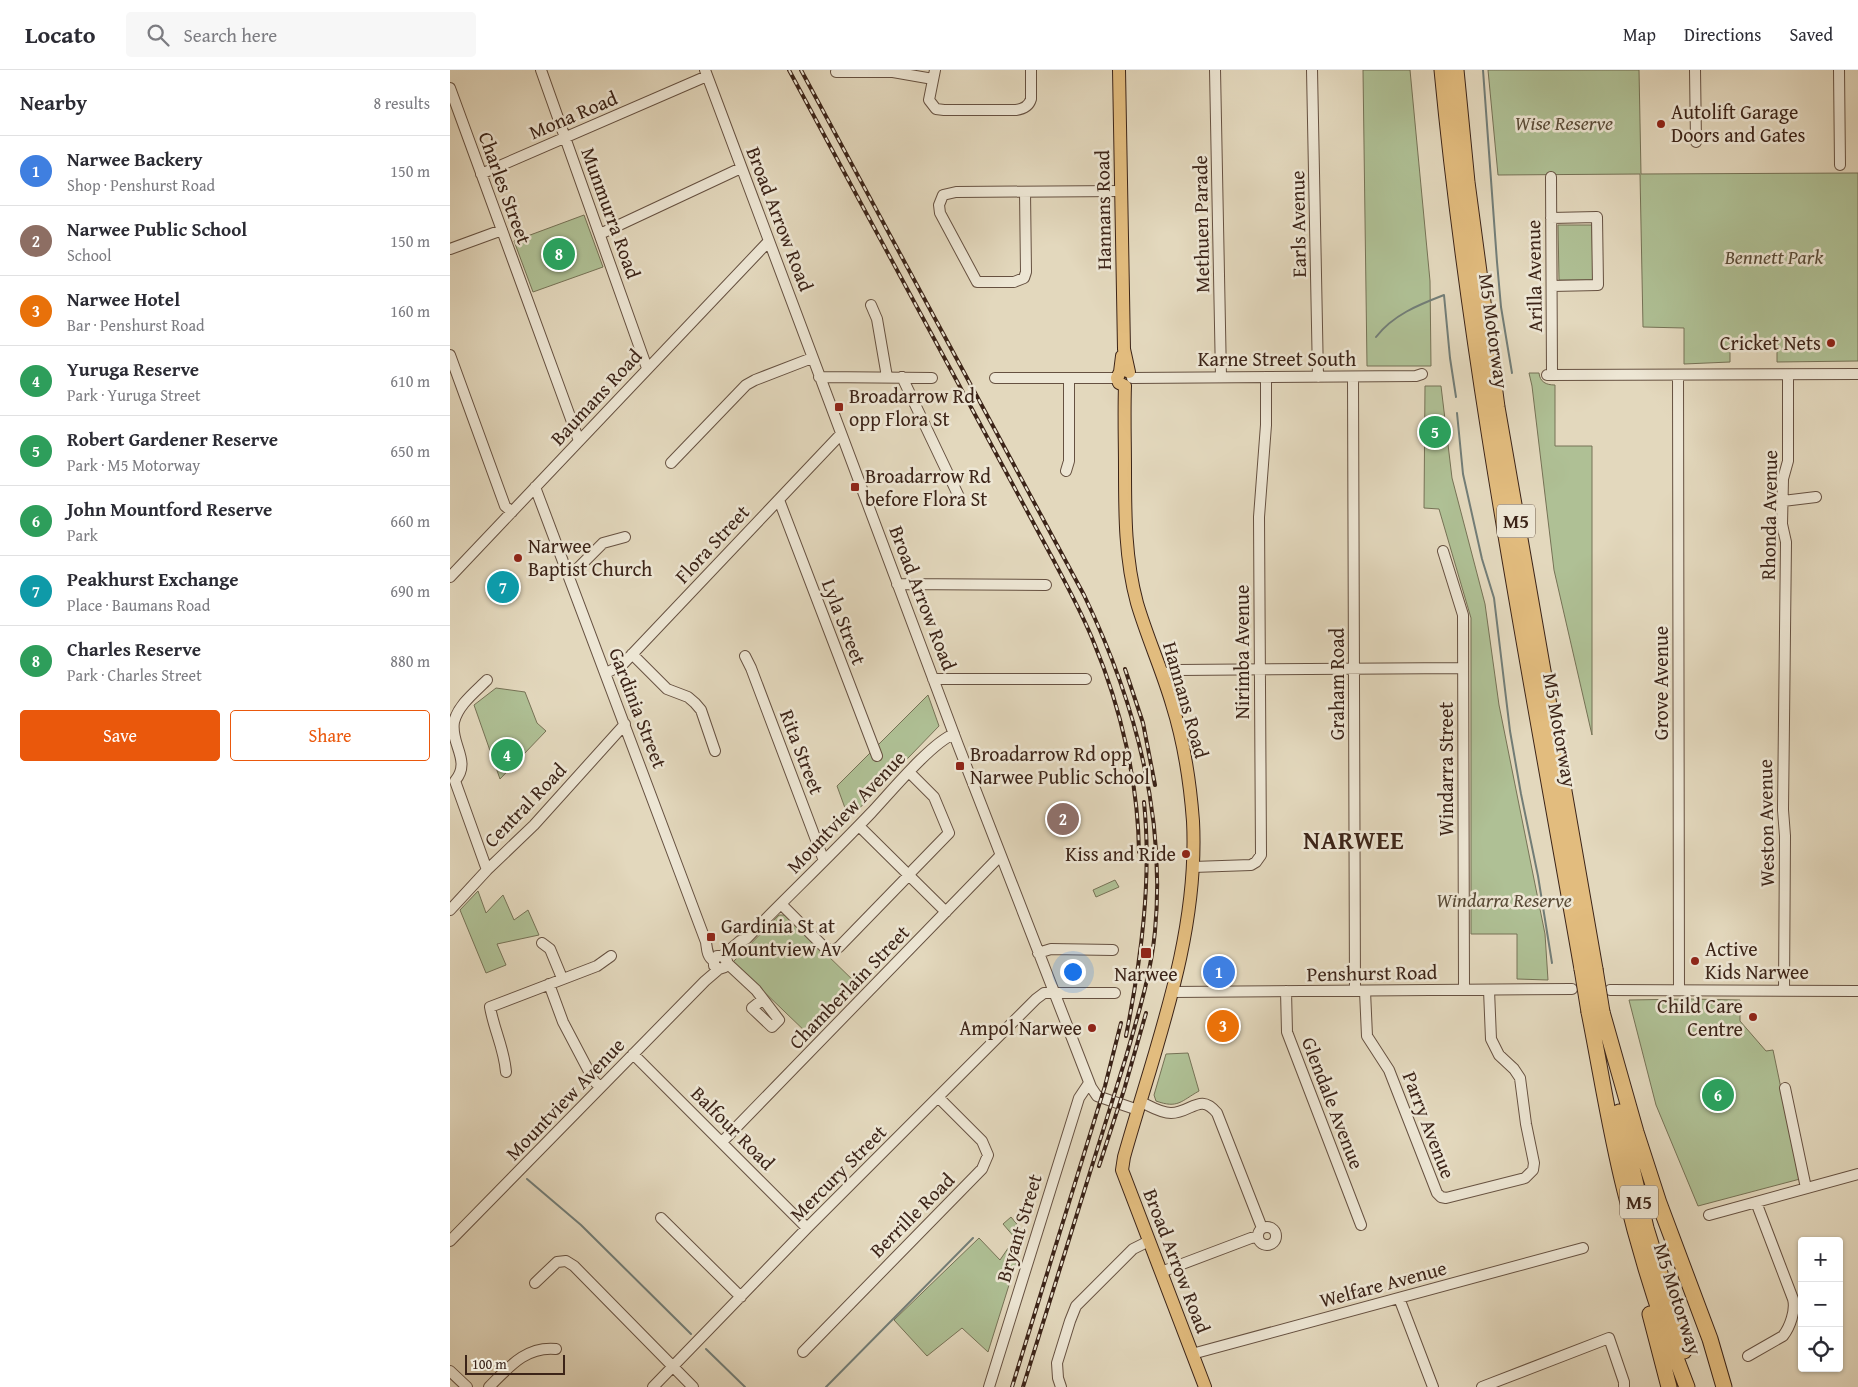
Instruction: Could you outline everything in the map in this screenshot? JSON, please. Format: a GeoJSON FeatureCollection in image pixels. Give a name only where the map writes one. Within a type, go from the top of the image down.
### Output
{"type":"FeatureCollection","features":[{"type":"Feature","properties":{"kind":"highway","name":"M5 Motorway"},"geometry":{"type":"LineString","coordinates":[[1442,70],[1450,156],[1485,417],[1506,546],[1596,1012],[1646,1228],[1668,1303],[1697,1387]]}},
{"type":"Feature","properties":{"kind":"highway","name":"M5 Motorway"},"geometry":{"type":"LineString","coordinates":[[1456,70],[1468,192],[1496,397],[1588,969]]}},
{"type":"Feature","properties":{"kind":"highway","name":"M5 Motorway"},"geometry":{"type":"LineString","coordinates":[[1596,1012],[1616,1151],[1632,1222],[1654,1294],[1687,1387]]}},
{"type":"Feature","properties":{"kind":"highway"},"geometry":{"type":"LineString","coordinates":[[1596,1012],[1659,1203],[1729,1387]]}},
{"type":"Feature","properties":{"kind":"highway","name":"M5"},"geometry":{"type":"LineString","coordinates":[[1596,1012],[1588,1048],[1603,1128],[1632,1251],[1669,1387]]}},
{"type":"Feature","properties":{"kind":"highway"},"geometry":{"type":"LineString","coordinates":[[1710,1339],[1724,1387]]}},
{"type":"Feature","properties":{"kind":"main road","name":"Hannans Road"},"geometry":{"type":"LineString","coordinates":[[1119,70],[1125,377],[1125,526],[1130,570],[1140,610],[1177,720],[1187,765],[1193,822],[1193,867],[1183,944],[1172,992],[1140,1106]]}},
{"type":"Feature","properties":{"kind":"main road","name":"Broad Arrow Road"},"geometry":{"type":"LineString","coordinates":[[1140,1106],[1122,1164],[1122,1170],[1205,1387]]}},
{"type":"Feature","properties":{"kind":"street","name":"Munmurra Road"},"geometry":{"type":"LineString","coordinates":[[541,70],[648,368]]}},
{"type":"Feature","properties":{"kind":"street"},"geometry":{"type":"LineString","coordinates":[[836,72],[934,74],[929,96],[931,104],[936,109],[944,110],[1020,109],[1027,106],[1031,98],[1031,70]]}},
{"type":"Feature","properties":{"kind":"street","name":"Methuen Parade"},"geometry":{"type":"LineString","coordinates":[[1215,70],[1221,377]]}},
{"type":"Feature","properties":{"kind":"street","name":"Earls Avenue"},"geometry":{"type":"LineString","coordinates":[[1312,70],[1318,377]]}},
{"type":"Feature","properties":{"kind":"street"},"geometry":{"type":"LineString","coordinates":[[1696,70],[1696,142]]}},
{"type":"Feature","properties":{"kind":"street"},"geometry":{"type":"LineString","coordinates":[[1839,70],[1840,165]]}},
{"type":"Feature","properties":{"kind":"street","name":"Mona Road"},"geometry":{"type":"LineString","coordinates":[[481,174],[706,73]]}},
{"type":"Feature","properties":{"kind":"street","name":"Broad Arrow Road"},"geometry":{"type":"LineString","coordinates":[[706,73],[1000,856],[1092,1091],[1098,1096],[1174,1113],[1199,1103],[1211,1106],[1218,1113],[1260,1233],[1161,1272]]}},
{"type":"Feature","properties":{"kind":"street","name":"Charles Street"},"geometry":{"type":"LineString","coordinates":[[450,88],[579,441]]}},
{"type":"Feature","properties":{"kind":"street"},"geometry":{"type":"LineString","coordinates":[[600,234],[741,168]]}},
{"type":"Feature","properties":{"kind":"street","name":"Arilla Avenue"},"geometry":{"type":"LineString","coordinates":[[1551,177],[1552,286],[1550,375],[1678,374]]}},
{"type":"Feature","properties":{"kind":"street"},"geometry":{"type":"LineString","coordinates":[[1025,192],[1026,272],[1024,278],[1014,282],[977,282],[940,212],[940,201],[943,195],[951,192],[1121,191]]}},
{"type":"Feature","properties":{"kind":"street"},"geometry":{"type":"LineString","coordinates":[[1551,218],[1597,217],[1598,285],[1552,286]]}},
{"type":"Feature","properties":{"kind":"street"},"geometry":{"type":"LineString","coordinates":[[450,249],[502,230]]}},
{"type":"Feature","properties":{"kind":"street","name":"Baumans Road"},"geometry":{"type":"LineString","coordinates":[[450,577],[768,242]]}},
{"type":"Feature","properties":{"kind":"street"},"geometry":{"type":"LineString","coordinates":[[871,305],[877,319],[886,377]]}},
{"type":"Feature","properties":{"kind":"street"},"geometry":{"type":"LineString","coordinates":[[450,355],[505,506],[512,512]]}},
{"type":"Feature","properties":{"kind":"street"},"geometry":{"type":"LineString","coordinates":[[671,463],[746,385],[812,358]]}},
{"type":"Feature","properties":{"kind":"street","name":"Karne Street South"},"geometry":{"type":"LineString","coordinates":[[995,378],[1353,377],[1416,376],[1422,374]]}},
{"type":"Feature","properties":{"kind":"street"},"geometry":{"type":"LineString","coordinates":[[1678,374],[1858,374]]}},
{"type":"Feature","properties":{"kind":"street","name":"Grove Avenue"},"geometry":{"type":"LineString","coordinates":[[1678,374],[1679,990]]}},
{"type":"Feature","properties":{"kind":"street","name":"Rhonda Avenue"},"geometry":{"type":"LineString","coordinates":[[1784,656],[1786,542],[1782,524],[1783,479],[1788,461],[1788,375]]}},
{"type":"Feature","properties":{"kind":"street"},"geometry":{"type":"LineString","coordinates":[[819,377],[932,378]]}},
{"type":"Feature","properties":{"kind":"street"},"geometry":{"type":"LineString","coordinates":[[902,377],[961,501]]}},
{"type":"Feature","properties":{"kind":"street","name":"Nirimba Avenue"},"geometry":{"type":"LineString","coordinates":[[1193,867],[1251,864],[1256,862],[1260,855],[1259,517],[1266,425],[1266,377]]}},
{"type":"Feature","properties":{"kind":"street","name":"Graham Road"},"geometry":{"type":"LineString","coordinates":[[1353,377],[1354,669],[1360,991]]}},
{"type":"Feature","properties":{"kind":"street"},"geometry":{"type":"LineString","coordinates":[[1066,471],[1069,461],[1069,378]]}},
{"type":"Feature","properties":{"kind":"street","name":"Flora Street"},"geometry":{"type":"LineString","coordinates":[[606,673],[622,665],[841,434]]}},
{"type":"Feature","properties":{"kind":"street","name":"Gardinia Street"},"geometry":{"type":"LineString","coordinates":[[535,487],[706,942],[720,961],[756,990],[762,1000]]}},
{"type":"Feature","properties":{"kind":"street"},"geometry":{"type":"LineString","coordinates":[[1783,501],[1816,498]]}},
{"type":"Feature","properties":{"kind":"street","name":"Lyla Street"},"geometry":{"type":"LineString","coordinates":[[778,500],[877,756]]}},
{"type":"Feature","properties":{"kind":"street"},"geometry":{"type":"LineString","coordinates":[[569,577],[603,543],[625,537]]}},
{"type":"Feature","properties":{"kind":"street","name":"Windarra Street"},"geometry":{"type":"LineString","coordinates":[[1444,551],[1463,615],[1464,990]]}},
{"type":"Feature","properties":{"kind":"street"},"geometry":{"type":"LineString","coordinates":[[897,584],[1046,585]]}},
{"type":"Feature","properties":{"kind":"street"},"geometry":{"type":"LineString","coordinates":[[632,654],[667,690],[688,698],[701,710],[715,751]]}},
{"type":"Feature","properties":{"kind":"street","name":"Rita Street"},"geometry":{"type":"LineString","coordinates":[[744,656],[752,668],[824,861]]}},
{"type":"Feature","properties":{"kind":"street","name":"Weston Avenue"},"geometry":{"type":"LineString","coordinates":[[1784,656],[1784,990]]}},
{"type":"Feature","properties":{"kind":"street"},"geometry":{"type":"LineString","coordinates":[[1162,674],[1178,670],[1463,668]]}},
{"type":"Feature","properties":{"kind":"street"},"geometry":{"type":"LineString","coordinates":[[933,679],[1086,679]]}},
{"type":"Feature","properties":{"kind":"street"},"geometry":{"type":"LineString","coordinates":[[487,680],[460,708],[454,722],[453,736],[458,748],[462,768],[460,775],[452,783],[487,870]]}},
{"type":"Feature","properties":{"kind":"street","name":"Central Road"},"geometry":{"type":"LineString","coordinates":[[450,910],[487,870],[534,825],[625,724]]}},
{"type":"Feature","properties":{"kind":"street","name":"Mountview Avenue"},"geometry":{"type":"LineString","coordinates":[[450,1242],[705,981],[720,961],[744,947],[746,939],[910,772],[946,737],[954,734]]}},
{"type":"Feature","properties":{"kind":"street"},"geometry":{"type":"LineString","coordinates":[[780,904],[824,947],[832,951],[839,947],[948,833],[934,797],[910,772]]}},
{"type":"Feature","properties":{"kind":"street"},"geometry":{"type":"LineString","coordinates":[[858,826],[946,912]]}},
{"type":"Feature","properties":{"kind":"street","name":"Chamberlain Street"},"geometry":{"type":"LineString","coordinates":[[722,1142],[1000,856]]}},
{"type":"Feature","properties":{"kind":"street"},"geometry":{"type":"LineString","coordinates":[[542,943],[550,949],[562,978]]}},
{"type":"Feature","properties":{"kind":"street"},"geometry":{"type":"LineString","coordinates":[[1038,954],[1051,949],[1113,950]]}},
{"type":"Feature","properties":{"kind":"street"},"geometry":{"type":"LineString","coordinates":[[506,1072],[504,1053],[492,1019],[490,1007],[597,966],[611,956]]}},
{"type":"Feature","properties":{"kind":"street"},"geometry":{"type":"LineString","coordinates":[[549,984],[562,1022],[594,1081],[600,1087]]}},
{"type":"Feature","properties":{"kind":"street","name":"Penshurst Road"},"geometry":{"type":"LineString","coordinates":[[1172,992],[1572,989]]}},
{"type":"Feature","properties":{"kind":"street","name":"Parry Avenue"},"geometry":{"type":"LineString","coordinates":[[1360,991],[1366,1036],[1389,1070],[1435,1190],[1438,1195],[1446,1198],[1525,1178],[1534,1170],[1520,1078],[1514,1069],[1499,1055],[1491,1039],[1489,990]]}},
{"type":"Feature","properties":{"kind":"street"},"geometry":{"type":"LineString","coordinates":[[1610,990],[1858,991]]}},
{"type":"Feature","properties":{"kind":"street","name":"Glendale Avenue"},"geometry":{"type":"LineString","coordinates":[[1286,991],[1287,1032],[1361,1225]]}},
{"type":"Feature","properties":{"kind":"street"},"geometry":{"type":"LineString","coordinates":[[1054,993],[1115,993]]}},
{"type":"Feature","properties":{"kind":"street","name":"Mercury Street"},"geometry":{"type":"LineString","coordinates":[[652,1387],[807,1228],[1036,999],[1044,994],[1054,993]]}},
{"type":"Feature","properties":{"kind":"street","name":"Balfour Road"},"geometry":{"type":"LineString","coordinates":[[633,1054],[807,1228]]}},
{"type":"Feature","properties":{"kind":"street","name":"Bryant Street"},"geometry":{"type":"LineString","coordinates":[[989,1387],[1079,1098],[1089,1083]]}},
{"type":"Feature","properties":{"kind":"street"},"geometry":{"type":"LineString","coordinates":[[1785,1088],[1806,1188]]}},
{"type":"Feature","properties":{"kind":"street","name":"Berrille Road"},"geometry":{"type":"LineString","coordinates":[[803,1352],[982,1169],[988,1155],[982,1141],[938,1097]]}},
{"type":"Feature","properties":{"kind":"street"},"geometry":{"type":"LineString","coordinates":[[1709,1215],[1858,1174]]}},
{"type":"Feature","properties":{"kind":"street"},"geometry":{"type":"LineString","coordinates":[[1748,1356],[1783,1336],[1795,1307],[1756,1202]]}},
{"type":"Feature","properties":{"kind":"street"},"geometry":{"type":"LineString","coordinates":[[661,1218],[741,1297]]}},
{"type":"Feature","properties":{"kind":"street"},"geometry":{"type":"LineString","coordinates":[[1062,1387],[1058,1378],[1057,1363],[1076,1306],[1133,1249],[1149,1241]]}},
{"type":"Feature","properties":{"kind":"street","name":"Welfare Avenue"},"geometry":{"type":"LineString","coordinates":[[1192,1354],[1583,1248]]}},
{"type":"Feature","properties":{"kind":"street"},"geometry":{"type":"LineString","coordinates":[[535,1283],[557,1262],[566,1261],[574,1266],[693,1387]]}},
{"type":"Feature","properties":{"kind":"street"},"geometry":{"type":"LineString","coordinates":[[1398,1298],[1433,1387]]}},
{"type":"Feature","properties":{"kind":"street"},"geometry":{"type":"LineString","coordinates":[[1482,1387],[1609,1338],[1624,1387]]}},
{"type":"Feature","properties":{"kind":"street"},"geometry":{"type":"LineString","coordinates":[[489,1387],[516,1361],[527,1354],[543,1348],[556,1349]]}},
{"type":"Feature","properties":{"kind":"street"},"geometry":{"type":"LineString","coordinates":[[450,1371],[467,1387]]}},
{"type":"Feature","properties":{"kind":"green space"},"geometry":{"type":"Polygon","coordinates":[[[1363,70],[1410,70],[1430,281],[1431,366],[1367,366],[1363,70]]]}},
{"type":"Feature","properties":{"kind":"green space","name":"Bennett Park"},"geometry":{"type":"Polygon","coordinates":[[[1488,70],[1639,70],[1641,174],[1858,173],[1858,361],[1777,362],[1777,342],[1730,342],[1730,362],[1684,364],[1684,328],[1643,327],[1640,174],[1498,175],[1488,70]]]}},
{"type":"Feature","properties":{"kind":"green space"},"geometry":{"type":"Polygon","coordinates":[[[584,215],[603,267],[533,292],[514,241],[584,215]]]}},
{"type":"Feature","properties":{"kind":"green space"},"geometry":{"type":"Polygon","coordinates":[[[1558,225],[1592,225],[1593,280],[1559,280],[1558,225]]]}},
{"type":"Feature","properties":{"kind":"green space"},"geometry":{"type":"Polygon","coordinates":[[[1529,373],[1539,373],[1544,382],[1555,385],[1555,446],[1592,446],[1592,735],[1554,570],[1529,373]]]}},
{"type":"Feature","properties":{"kind":"green space","name":"Windarra Reserve"},"geometry":{"type":"Polygon","coordinates":[[[1425,386],[1441,386],[1452,478],[1485,604],[1499,705],[1545,934],[1548,980],[1517,979],[1517,934],[1471,934],[1471,618],[1439,509],[1424,508],[1425,386]]]}},
{"type":"Feature","properties":{"kind":"green space"},"geometry":{"type":"Polygon","coordinates":[[[496,688],[525,692],[537,723],[546,731],[500,779],[474,705],[496,688]]]}},
{"type":"Feature","properties":{"kind":"green space"},"geometry":{"type":"Polygon","coordinates":[[[928,695],[939,726],[849,819],[837,786],[928,695]]]}},
{"type":"Feature","properties":{"kind":"green space"},"geometry":{"type":"Polygon","coordinates":[[[1115,880],[1119,887],[1096,897],[1093,890],[1115,880]]]}},
{"type":"Feature","properties":{"kind":"green space"},"geometry":{"type":"Polygon","coordinates":[[[478,891],[486,913],[503,895],[514,920],[528,910],[539,935],[497,944],[506,965],[486,973],[460,910],[478,891]]]}},
{"type":"Feature","properties":{"kind":"green space"},"geometry":{"type":"Polygon","coordinates":[[[779,915],[786,915],[859,986],[810,1036],[733,962],[779,915]]]}},
{"type":"Feature","properties":{"kind":"green space"},"geometry":{"type":"Polygon","coordinates":[[[1629,1000],[1740,1000],[1740,1021],[1766,1051],[1773,1050],[1800,1179],[1698,1206],[1656,1105],[1629,1000]]]}},
{"type":"Feature","properties":{"kind":"green space"},"geometry":{"type":"Polygon","coordinates":[[[1188,1053],[1199,1091],[1175,1104],[1156,1101],[1154,1095],[1166,1054],[1188,1053]]]}},
{"type":"Feature","properties":{"kind":"green space"},"geometry":{"type":"Polygon","coordinates":[[[1011,1217],[1025,1234],[988,1352],[962,1328],[927,1356],[894,1320],[979,1238],[1000,1260],[1015,1238],[1003,1224],[1011,1217]]]}},
{"type":"Feature","properties":{"kind":"waterway"},"geometry":{"type":"LineString","coordinates":[[1483,70],[1501,307],[1512,373]]}},
{"type":"Feature","properties":{"kind":"waterway"},"geometry":{"type":"LineString","coordinates":[[1376,337],[1398,317],[1444,295],[1456,397]]}},
{"type":"Feature","properties":{"kind":"waterway"},"geometry":{"type":"LineString","coordinates":[[1457,413],[1463,474],[1482,559],[1494,598],[1510,731],[1538,876],[1552,963]]}},
{"type":"Feature","properties":{"kind":"waterway"},"geometry":{"type":"LineString","coordinates":[[527,1179],[581,1225],[691,1334]]}},
{"type":"Feature","properties":{"kind":"waterway"},"geometry":{"type":"LineString","coordinates":[[826,1387],[973,1238]]}},
{"type":"Feature","properties":{"kind":"waterway"},"geometry":{"type":"LineString","coordinates":[[706,1349],[745,1387]]}},
{"type":"Feature","properties":{"kind":"railway"},"geometry":{"type":"LineString","coordinates":[[789,70],[1054,561],[1085,622],[1104,668],[1120,719],[1135,799],[1139,852]]}},
{"type":"Feature","properties":{"kind":"railway"},"geometry":{"type":"LineString","coordinates":[[801,70],[1084,595],[1118,675],[1131,716],[1151,801],[1156,844],[1157,887],[1155,931],[1147,979],[1126,1057],[1023,1387]]}},
{"type":"Feature","properties":{"kind":"railway"},"geometry":{"type":"LineString","coordinates":[[1125,669],[1143,723],[1155,785]]}},
{"type":"Feature","properties":{"kind":"railway"},"geometry":{"type":"LineString","coordinates":[[1126,1036],[1144,920],[1147,861],[1144,802]]}},
{"type":"Feature","properties":{"kind":"railway"},"geometry":{"type":"LineString","coordinates":[[1099,1166],[1124,1090],[1146,1013]]}},
{"type":"Feature","properties":{"kind":"railway"},"geometry":{"type":"LineString","coordinates":[[1012,1387],[1105,1086],[1121,1023]]}},
{"type":"Feature","properties":{"kind":"place","name":"Autolift Garage Doors and Gates"},"geometry":{"type":"Point","coordinates":[1661,124]}},
{"type":"Feature","properties":{"kind":"place","name":"Charles Reserve"},"geometry":{"type":"Point","coordinates":[559,254]}},
{"type":"Feature","properties":{"kind":"place","name":"Cricket Nets"},"geometry":{"type":"Point","coordinates":[1831,343]}},
{"type":"Feature","properties":{"kind":"place","name":"Broadarrow Rd opp Flora St"},"geometry":{"type":"Point","coordinates":[839,407]}},
{"type":"Feature","properties":{"kind":"place","name":"Robert Gardener Reserve"},"geometry":{"type":"Point","coordinates":[1435,432]}},
{"type":"Feature","properties":{"kind":"place","name":"Broadarrow Rd before Flora St"},"geometry":{"type":"Point","coordinates":[855,487]}},
{"type":"Feature","properties":{"kind":"place","name":"Narwee Baptist Church"},"geometry":{"type":"Point","coordinates":[518,558]}},
{"type":"Feature","properties":{"kind":"place","name":"Peakhurst Exchange"},"geometry":{"type":"Point","coordinates":[503,587]}},
{"type":"Feature","properties":{"kind":"place","name":"Yuruga Reserve"},"geometry":{"type":"Point","coordinates":[507,755]}},
{"type":"Feature","properties":{"kind":"place","name":"Broadarrow Rd opp Narwee Public School"},"geometry":{"type":"Point","coordinates":[960,766]}},
{"type":"Feature","properties":{"kind":"place","name":"Narwee Public School"},"geometry":{"type":"Point","coordinates":[1063,819]}},
{"type":"Feature","properties":{"kind":"place","name":"Kiss and Ride"},"geometry":{"type":"Point","coordinates":[1186,854]}},
{"type":"Feature","properties":{"kind":"place","name":"Gardinia St at Mountview Av"},"geometry":{"type":"Point","coordinates":[711,937]}},
{"type":"Feature","properties":{"kind":"place","name":"Narwee"},"geometry":{"type":"Point","coordinates":[1146,953]}},
{"type":"Feature","properties":{"kind":"place","name":"Active Kids Narwee"},"geometry":{"type":"Point","coordinates":[1695,961]}},
{"type":"Feature","properties":{"kind":"place","name":"Narwee Backery"},"geometry":{"type":"Point","coordinates":[1219,972]}},
{"type":"Feature","properties":{"kind":"place","name":"Child Care Centre"},"geometry":{"type":"Point","coordinates":[1753,1017]}},
{"type":"Feature","properties":{"kind":"place","name":"Narwee Hotel"},"geometry":{"type":"Point","coordinates":[1223,1026]}},
{"type":"Feature","properties":{"kind":"place","name":"Ampol Narwee"},"geometry":{"type":"Point","coordinates":[1092,1028]}},
{"type":"Feature","properties":{"kind":"place","name":"John Mountford Reserve"},"geometry":{"type":"Point","coordinates":[1718,1095]}},
{"type":"Feature","properties":{"kind":"district","name":"NARWEE"},"geometry":{"type":"Point","coordinates":[1354,840]}},
{"type":"Feature","properties":{"kind":"park label","name":"Wise Reserve"},"geometry":{"type":"Point","coordinates":[1564,123]}}]}
